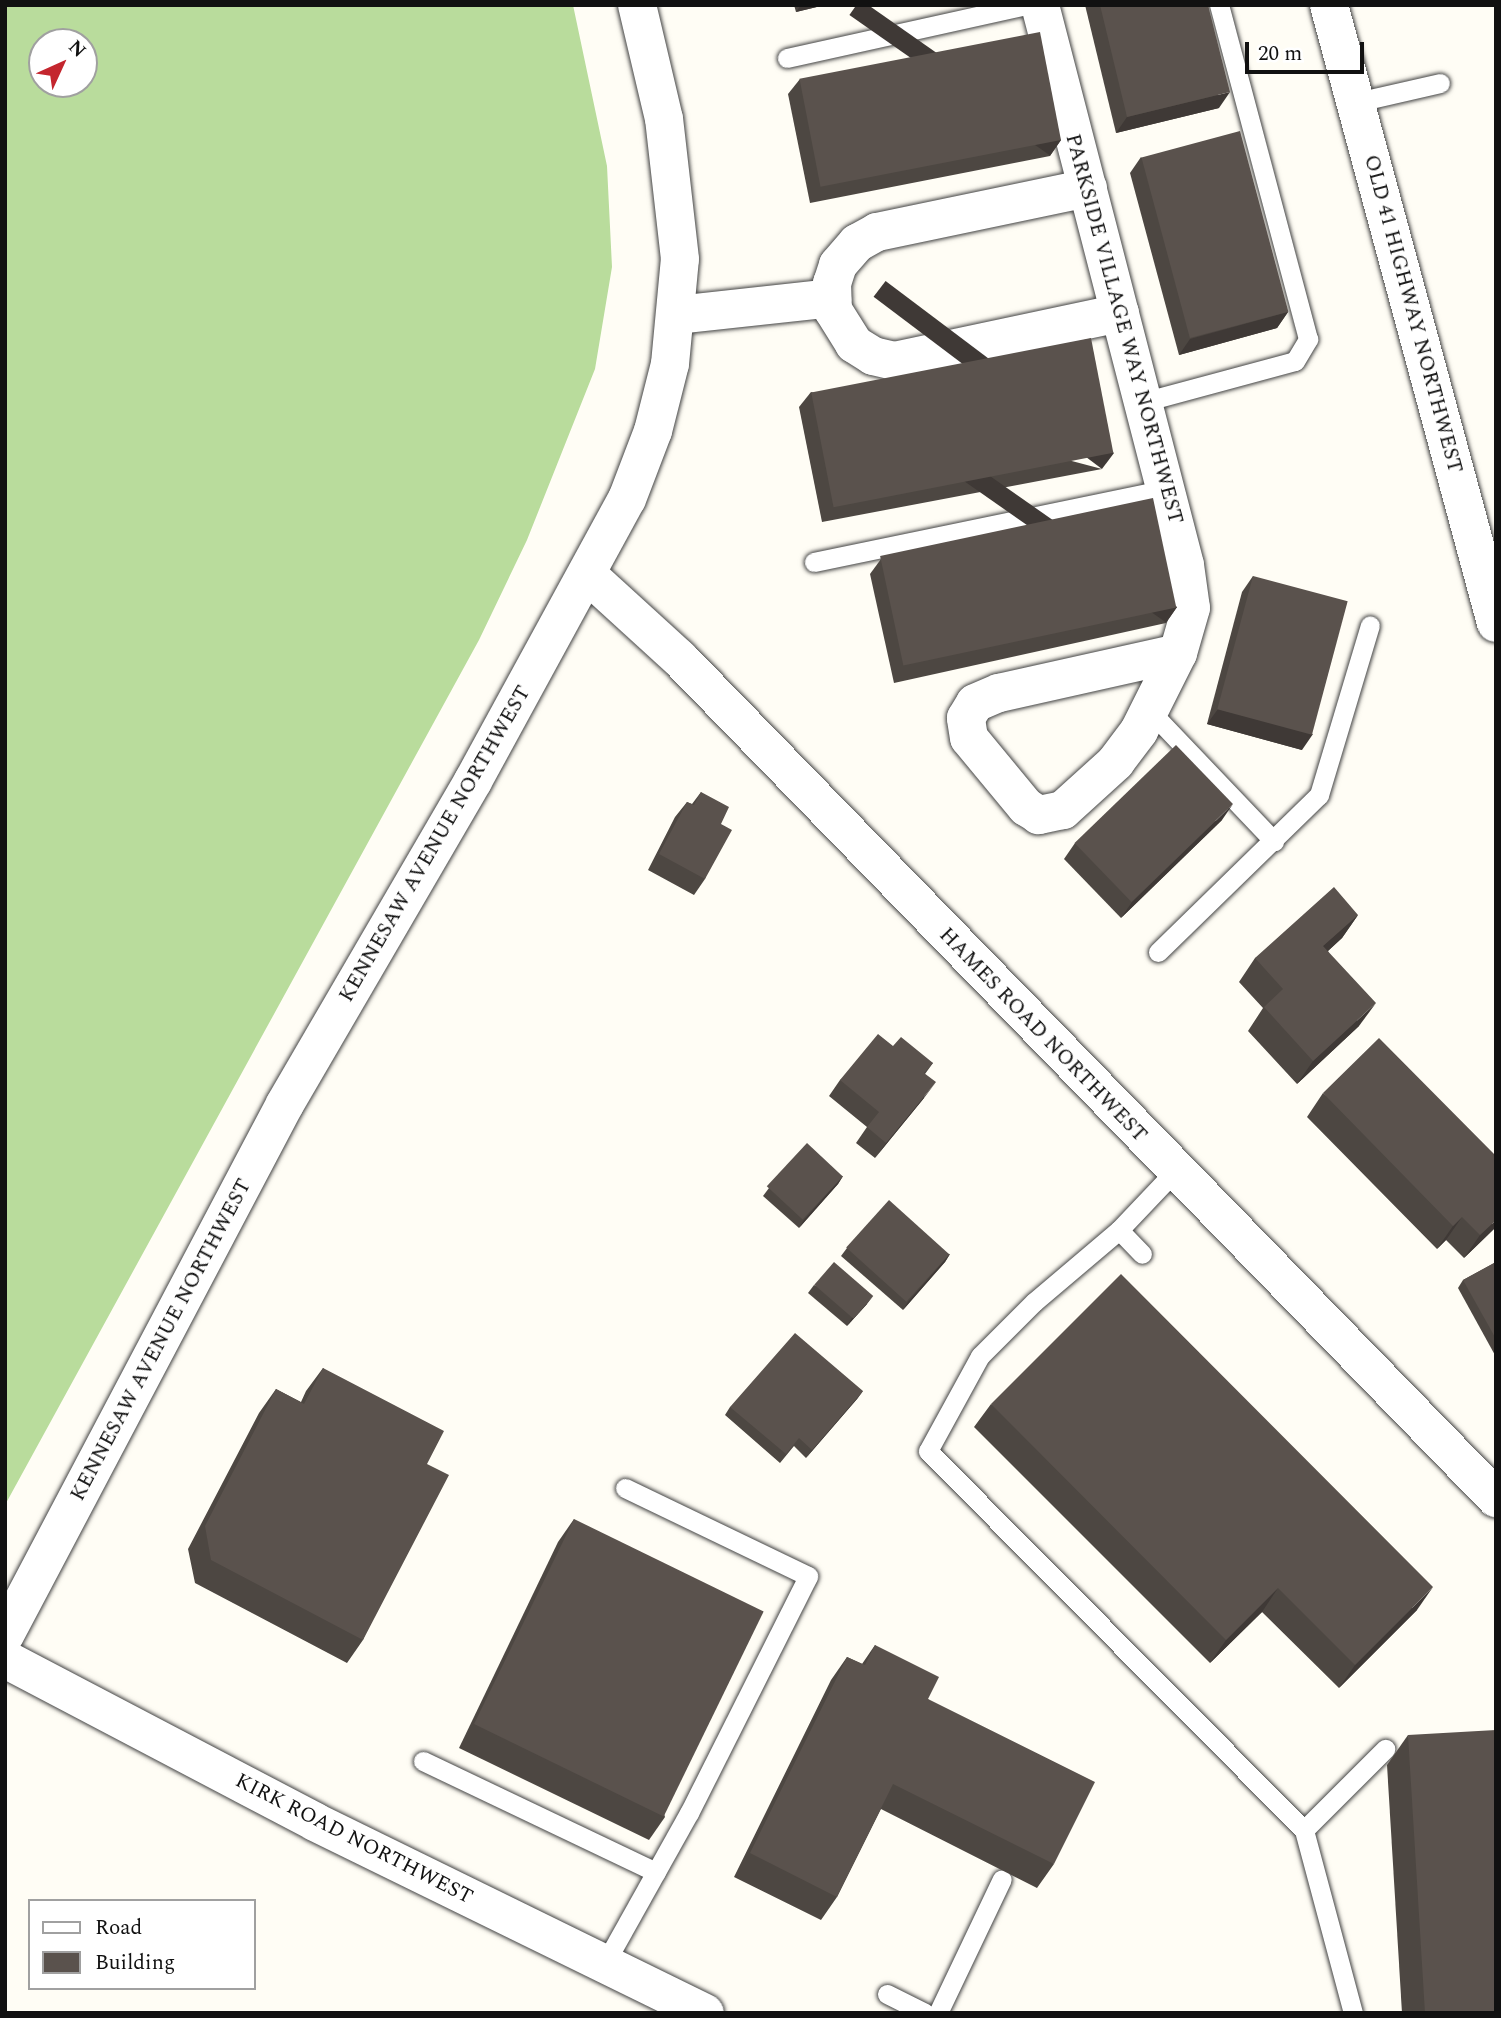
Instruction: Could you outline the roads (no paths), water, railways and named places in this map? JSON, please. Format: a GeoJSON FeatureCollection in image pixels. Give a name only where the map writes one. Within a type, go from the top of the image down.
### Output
{"type":"FeatureCollection","features":[{"type":"Feature","properties":{"kind":"street","name":"KENNESAW AVENUE NORTHWEST"},"geometry":{"type":"LineString","coordinates":[[5,1635],[285,1104],[588,575],[627,499],[653,431],[677,315],[678,210],[664,119],[637,5]]}},
{"type":"Feature","properties":{"kind":"street","name":"PARKSIDE VILLAGE WAY NORTHWEST"},"geometry":{"type":"LineString","coordinates":[[1040,5],[1166,489],[1191,608],[1178,653],[1150,711],[1116,762],[1094,785],[1063,810],[1039,815],[1026,807],[969,738],[966,718],[975,703],[999,693],[1178,653]]}},
{"type":"Feature","properties":{"kind":"street","name":"OLD 41 HIGHWAY NORTHWEST"},"geometry":{"type":"LineString","coordinates":[[1329,5],[1496,623]]}},
{"type":"Feature","properties":{"kind":"street"},"geometry":{"type":"LineString","coordinates":[[1088,188],[877,232],[856,243],[838,265],[831,298],[843,332],[854,344],[873,356],[894,361],[1121,313]]}},
{"type":"Feature","properties":{"kind":"street"},"geometry":{"type":"LineString","coordinates":[[677,315],[831,298]]}},
{"type":"Feature","properties":{"kind":"street","name":"HAMES ROAD NORTHWEST"},"geometry":{"type":"LineString","coordinates":[[588,575],[679,658],[1496,1499]]}},
{"type":"Feature","properties":{"kind":"street","name":"KIRK ROAD NORTHWEST"},"geometry":{"type":"LineString","coordinates":[[5,1660],[315,1822],[705,2013]]}},
{"type":"Feature","properties":{"kind":"lane"},"geometry":{"type":"LineString","coordinates":[[787,58],[1026,5]]}},
{"type":"Feature","properties":{"kind":"lane"},"geometry":{"type":"LineString","coordinates":[[1143,402],[1296,361],[1308,339],[1219,5]]}},
{"type":"Feature","properties":{"kind":"lane"},"geometry":{"type":"LineString","coordinates":[[1357,102],[1440,83]]}},
{"type":"Feature","properties":{"kind":"lane"},"geometry":{"type":"LineString","coordinates":[[814,562],[1166,489]]}},
{"type":"Feature","properties":{"kind":"lane"},"geometry":{"type":"LineString","coordinates":[[1158,952],[1274,841],[1324,786],[1370,625]]}},
{"type":"Feature","properties":{"kind":"lane"},"geometry":{"type":"LineString","coordinates":[[1150,711],[1274,841]]}},
{"type":"Feature","properties":{"kind":"lane"},"geometry":{"type":"LineString","coordinates":[[1175,1171],[1119,1230],[1034,1302],[980,1356],[928,1451],[1304,1830],[1353,2013]]}},
{"type":"Feature","properties":{"kind":"lane"},"geometry":{"type":"LineString","coordinates":[[1119,1230],[1142,1254]]}},
{"type":"Feature","properties":{"kind":"lane"},"geometry":{"type":"LineString","coordinates":[[605,1963],[656,1872],[808,1576],[625,1488]]}},
{"type":"Feature","properties":{"kind":"lane"},"geometry":{"type":"LineString","coordinates":[[1304,1830],[1385,1749]]}},
{"type":"Feature","properties":{"kind":"lane"},"geometry":{"type":"LineString","coordinates":[[423,1761],[656,1872]]}},
{"type":"Feature","properties":{"kind":"lane"},"geometry":{"type":"LineString","coordinates":[[938,2013],[1002,1879]]}},
{"type":"Feature","properties":{"kind":"lane"},"geometry":{"type":"LineString","coordinates":[[887,1994],[925,2013]]}}]}
